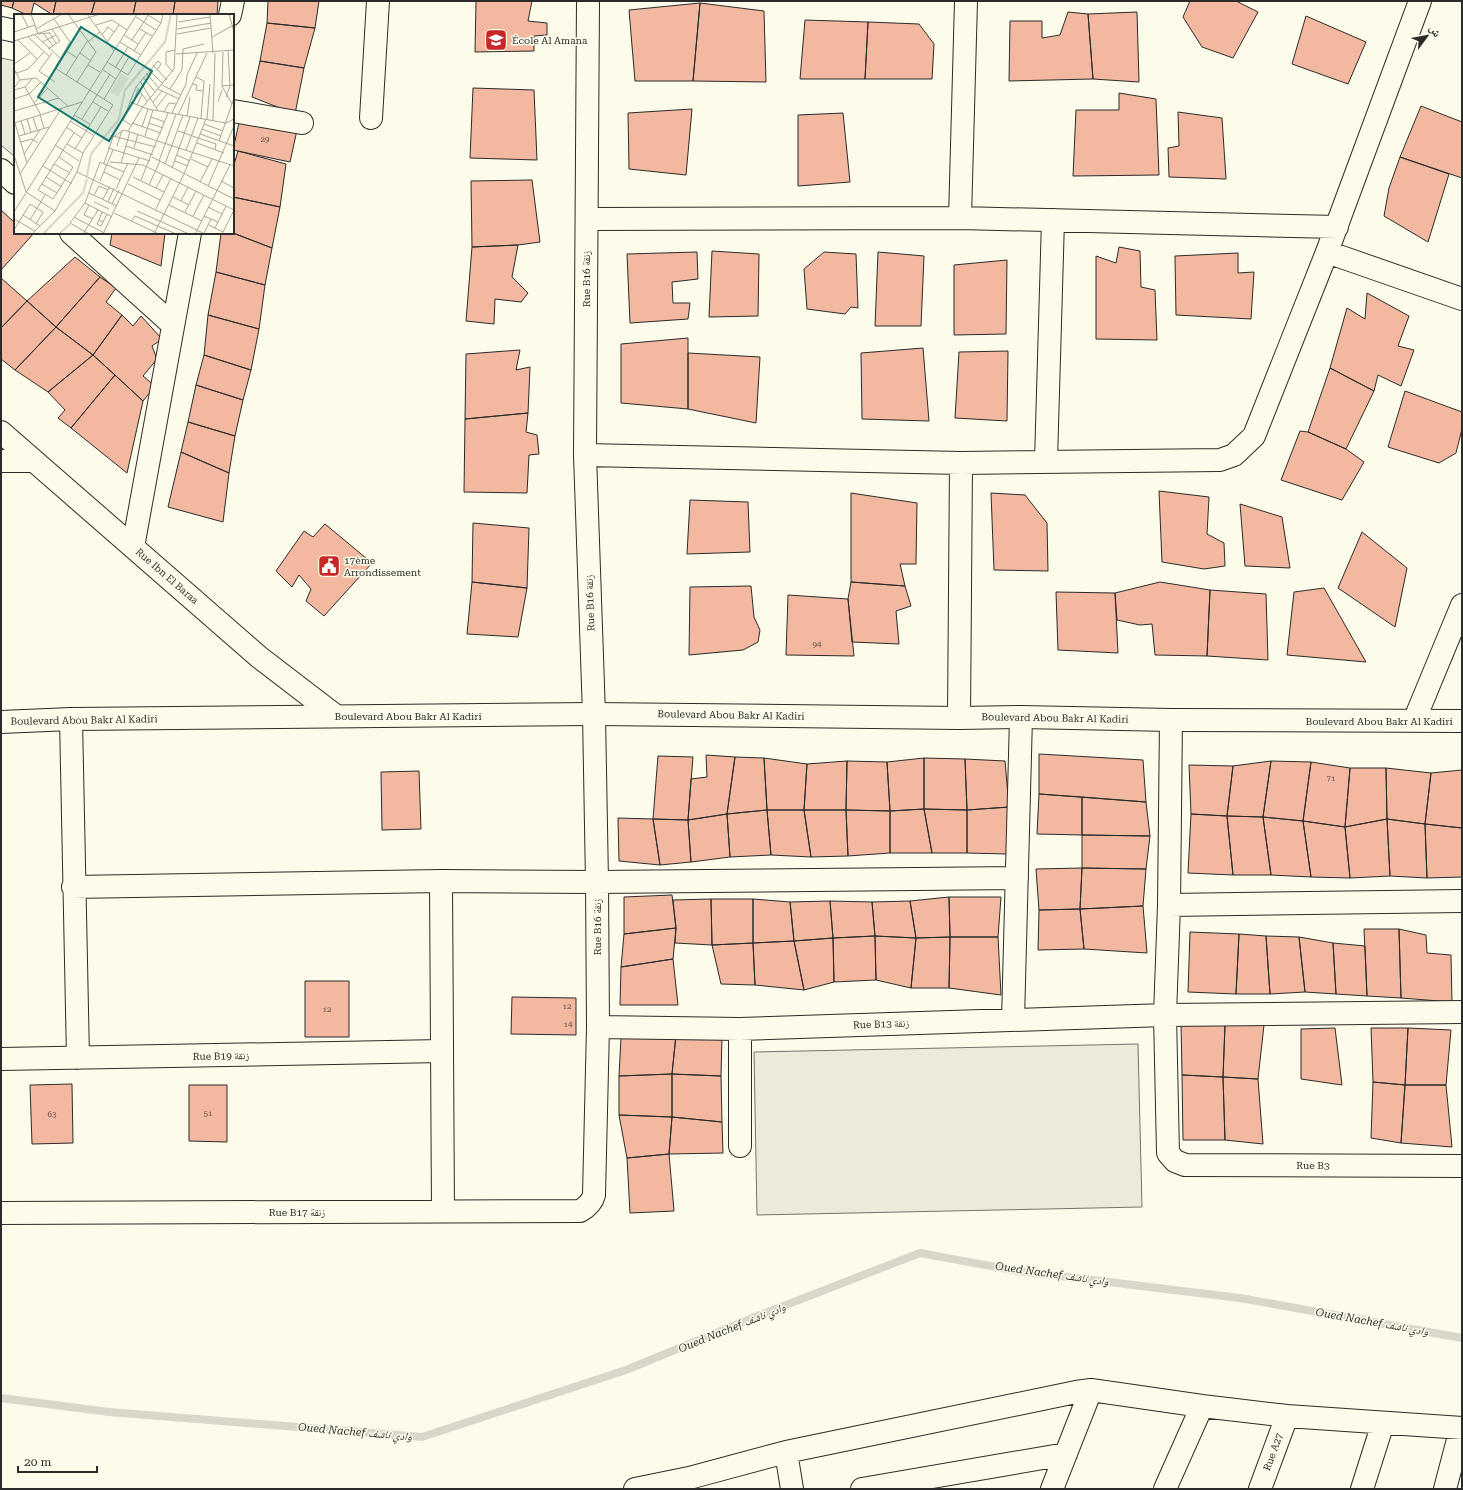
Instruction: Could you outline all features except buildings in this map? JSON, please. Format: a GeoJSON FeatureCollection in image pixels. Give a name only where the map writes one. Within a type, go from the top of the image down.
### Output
{"type":"FeatureCollection","features":[{"type":"Feature","properties":{"kind":"street"},"geometry":{"type":"LineString","coordinates":[[230,14],[233,1]]}},
{"type":"Feature","properties":{"kind":"street"},"geometry":{"type":"LineString","coordinates":[[371,118],[378,1]]}},
{"type":"Feature","properties":{"kind":"street","name":"Rue B16 زنقة"},"geometry":{"type":"LineString","coordinates":[[588,1],[585,455],[594,714],[598,1027],[594,1195],[590,1204]]}},
{"type":"Feature","properties":{"kind":"street"},"geometry":{"type":"LineString","coordinates":[[960,218],[966,1]]}},
{"type":"Feature","properties":{"kind":"street"},"geometry":{"type":"LineString","coordinates":[[585,455],[961,463],[1220,460],[1234,455],[1254,436],[1337,227],[1420,1]]}},
{"type":"Feature","properties":{"kind":"street"},"geometry":{"type":"LineString","coordinates":[[1,28],[14,30]]}},
{"type":"Feature","properties":{"kind":"street"},"geometry":{"type":"LineString","coordinates":[[234,111],[302,123]]}},
{"type":"Feature","properties":{"kind":"street"},"geometry":{"type":"LineString","coordinates":[[1,170],[14,182]]}},
{"type":"Feature","properties":{"kind":"street"},"geometry":{"type":"LineString","coordinates":[[587,219],[960,218],[1337,227]]}},
{"type":"Feature","properties":{"kind":"street"},"geometry":{"type":"LineString","coordinates":[[1046,461],[1053,220]]}},
{"type":"Feature","properties":{"kind":"street"},"geometry":{"type":"LineString","coordinates":[[72,234],[172,325]]}},
{"type":"Feature","properties":{"kind":"street"},"geometry":{"type":"LineString","coordinates":[[133,547],[172,325],[190,234]]}},
{"type":"Feature","properties":{"kind":"street"},"geometry":{"type":"LineString","coordinates":[[1327,252],[1462,299]]}},
{"type":"Feature","properties":{"kind":"street","name":"Rue Ibn El Baraa"},"geometry":{"type":"LineString","coordinates":[[1,432],[259,657],[336,716]]}},
{"type":"Feature","properties":{"kind":"street"},"geometry":{"type":"LineString","coordinates":[[1,461],[34,461]]}},
{"type":"Feature","properties":{"kind":"street"},"geometry":{"type":"LineString","coordinates":[[959,718],[961,463]]}},
{"type":"Feature","properties":{"kind":"street"},"geometry":{"type":"LineString","coordinates":[[1414,721],[1462,605]]}},
{"type":"Feature","properties":{"kind":"street","name":"Boulevard Abou Bakr Al Kadiri"},"geometry":{"type":"LineString","coordinates":[[1,722],[71,719],[594,714],[959,718],[1021,717],[1172,720],[1462,721]]}},
{"type":"Feature","properties":{"kind":"street"},"geometry":{"type":"LineString","coordinates":[[1013,1020],[1021,717]]}},
{"type":"Feature","properties":{"kind":"street"},"geometry":{"type":"LineString","coordinates":[[71,719],[73,887],[78,1058]]}},
{"type":"Feature","properties":{"kind":"street"},"geometry":{"type":"LineString","coordinates":[[1165,1015],[1169,904],[1172,720]]}},
{"type":"Feature","properties":{"kind":"street"},"geometry":{"type":"LineString","coordinates":[[73,887],[441,881],[597,882],[1017,878]]}},
{"type":"Feature","properties":{"kind":"street"},"geometry":{"type":"LineString","coordinates":[[441,881],[443,1211]]}},
{"type":"Feature","properties":{"kind":"street"},"geometry":{"type":"LineString","coordinates":[[1169,904],[1462,901]]}},
{"type":"Feature","properties":{"kind":"street","name":"Rue B13 زنقة"},"geometry":{"type":"LineString","coordinates":[[598,1027],[740,1029],[1165,1015],[1462,1012]]}},
{"type":"Feature","properties":{"kind":"street","name":"Rue B3"},"geometry":{"type":"LineString","coordinates":[[1165,1015],[1168,1153],[1175,1162],[1185,1165],[1462,1166]]}},
{"type":"Feature","properties":{"kind":"street"},"geometry":{"type":"LineString","coordinates":[[740,1029],[740,1146]]}},
{"type":"Feature","properties":{"kind":"street","name":"Rue B19 زنقة"},"geometry":{"type":"LineString","coordinates":[[1,1059],[442,1051]]}},
{"type":"Feature","properties":{"kind":"street","name":"Rue B17 زنقة"},"geometry":{"type":"LineString","coordinates":[[1,1213],[580,1211],[590,1204]]}},
{"type":"Feature","properties":{"kind":"street"},"geometry":{"type":"LineString","coordinates":[[1052,1489],[1091,1390]]}},
{"type":"Feature","properties":{"kind":"street"},"geometry":{"type":"LineString","coordinates":[[635,1489],[689,1483],[786,1452],[1091,1390],[1202,1406],[1287,1416],[1462,1428],[1445,1489]]}},
{"type":"Feature","properties":{"kind":"street"},"geometry":{"type":"LineString","coordinates":[[1165,1489],[1202,1406]]}},
{"type":"Feature","properties":{"kind":"street","name":"Rue A27"},"geometry":{"type":"LineString","coordinates":[[1260,1489],[1287,1416]]}},
{"type":"Feature","properties":{"kind":"street"},"geometry":{"type":"LineString","coordinates":[[1362,1489],[1383,1423]]}},
{"type":"Feature","properties":{"kind":"street"},"geometry":{"type":"LineString","coordinates":[[786,1452],[792,1489]]}},
{"type":"Feature","properties":{"kind":"street"},"geometry":{"type":"LineString","coordinates":[[862,1489],[1066,1454]]}},
{"type":"Feature","properties":{"kind":"shaded area"},"geometry":{"type":"Polygon","coordinates":[[[1,58],[14,61],[14,156],[1,145],[1,58]]]}},
{"type":"Feature","properties":{"kind":"shaded area"},"geometry":{"type":"Polygon","coordinates":[[[1138,1044],[1142,1207],[757,1215],[754,1052],[1138,1044]]]}},
{"type":"Feature","properties":{"kind":"waterway","name":"Oued Nachef وادي ناشف"},"geometry":{"type":"LineString","coordinates":[[1,1398],[109,1412],[422,1437],[626,1370],[760,1315],[920,1253],[1018,1271],[1240,1298],[1462,1338]]}},
{"type":"Feature","properties":{"kind":"place","name":"École Al Amana"},"geometry":{"type":"Point","coordinates":[496,40]}},
{"type":"Feature","properties":{"kind":"place","name":"17ème Arrondissement"},"geometry":{"type":"Point","coordinates":[329,566]}}]}
